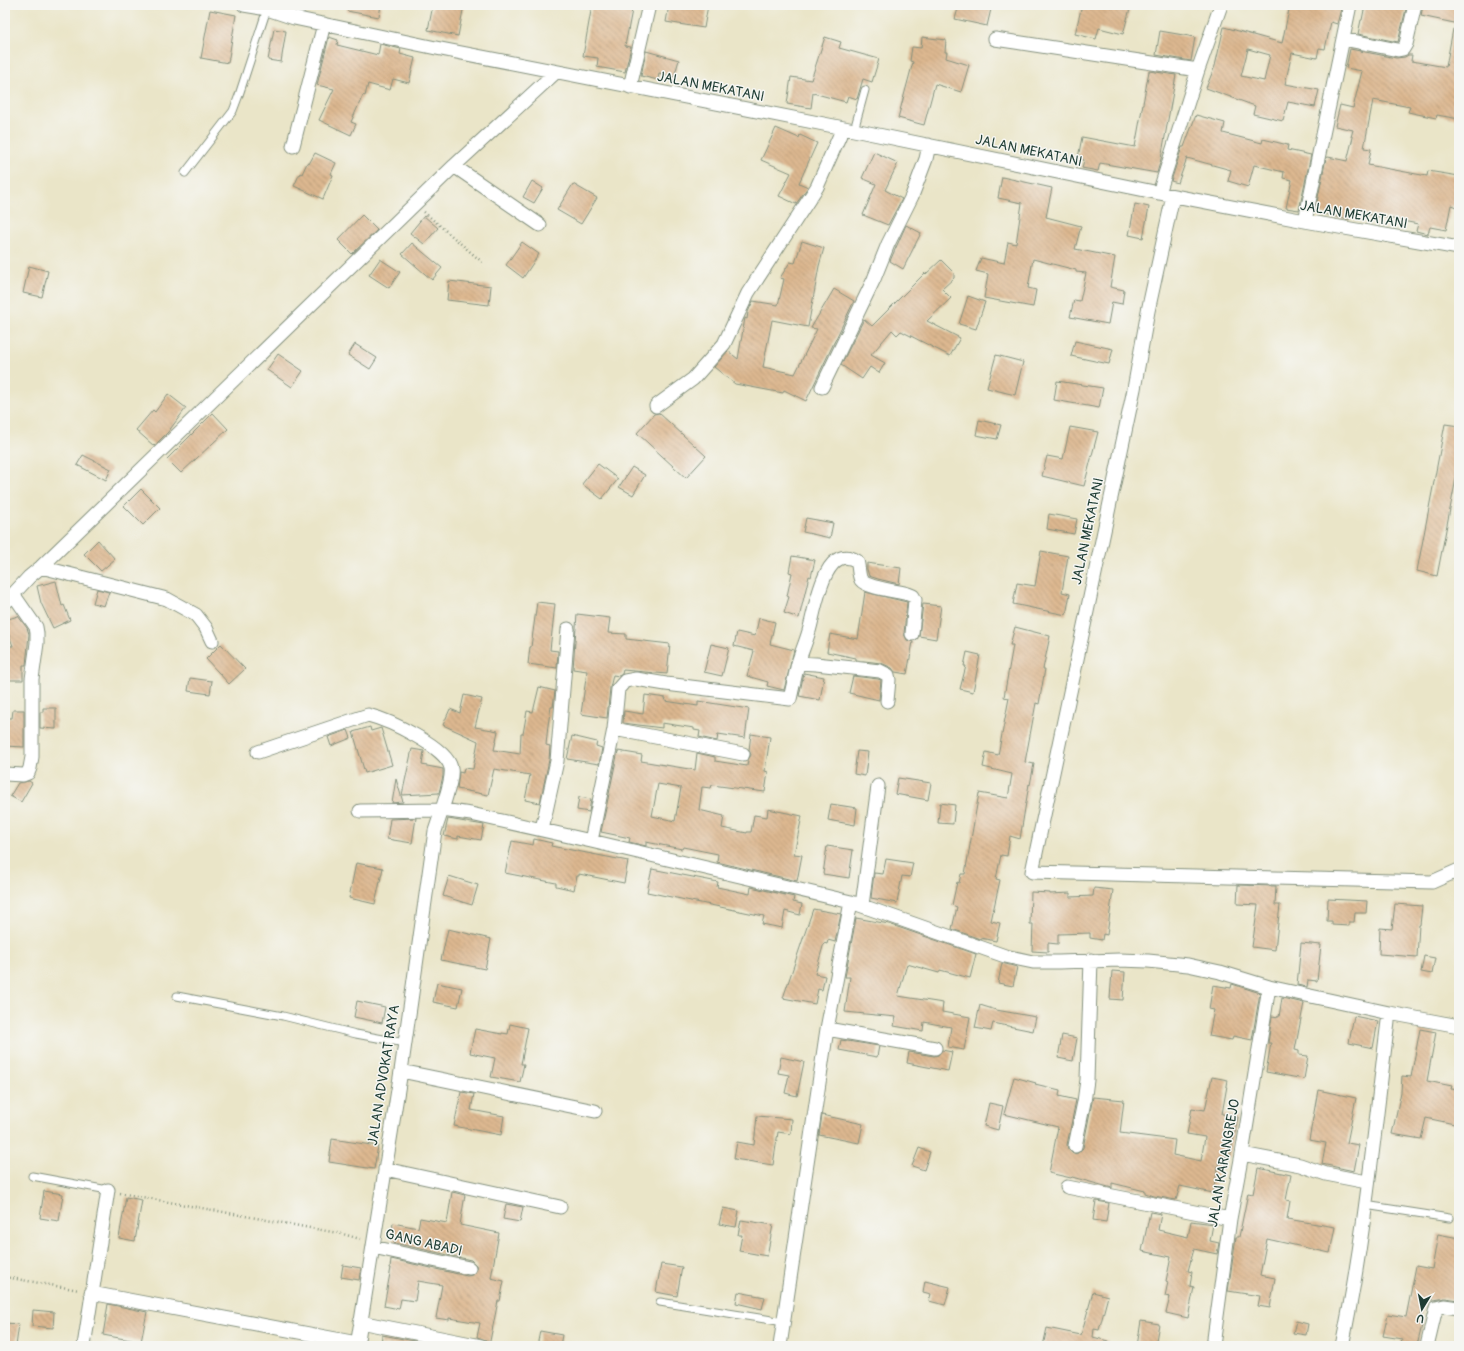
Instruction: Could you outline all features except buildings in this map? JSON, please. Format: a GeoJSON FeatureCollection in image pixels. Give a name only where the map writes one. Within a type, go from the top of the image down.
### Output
{"type":"FeatureCollection","features":[{"type":"Feature","properties":{"kind":"street","name":"JALAN MEKATANI"},"geometry":{"type":"LineString","coordinates":[[244,5],[267,9],[296,11],[324,24],[630,87],[929,145],[1160,194],[1459,248]]}},
{"type":"Feature","properties":{"kind":"street"},"geometry":{"type":"LineString","coordinates":[[630,87],[650,5]]}},
{"type":"Feature","properties":{"kind":"street"},"geometry":{"type":"LineString","coordinates":[[1160,194],[1198,70],[1221,5]]}},
{"type":"Feature","properties":{"kind":"street"},"geometry":{"type":"LineString","coordinates":[[1305,221],[1350,5]]}},
{"type":"Feature","properties":{"kind":"street"},"geometry":{"type":"LineString","coordinates":[[1343,39],[1398,50],[1403,49],[1406,44],[1414,5]]}},
{"type":"Feature","properties":{"kind":"street"},"geometry":{"type":"LineString","coordinates":[[293,146],[324,24]]}},
{"type":"Feature","properties":{"kind":"street"},"geometry":{"type":"LineString","coordinates":[[995,39],[1198,70]]}},
{"type":"Feature","properties":{"kind":"street"},"geometry":{"type":"LineString","coordinates":[[5,774],[24,775],[28,773],[30,768],[32,757],[32,679],[37,643],[36,626],[9,598],[414,204],[556,72]]}},
{"type":"Feature","properties":{"kind":"street"},"geometry":{"type":"LineString","coordinates":[[656,406],[693,379],[724,344],[748,294],[817,187],[849,129]]}},
{"type":"Feature","properties":{"kind":"street"},"geometry":{"type":"LineString","coordinates":[[822,387],[874,279],[888,244],[912,196],[926,159],[929,145]]}},
{"type":"Feature","properties":{"kind":"street"},"geometry":{"type":"LineString","coordinates":[[454,166],[540,225]]}},
{"type":"Feature","properties":{"kind":"street","name":"JALAN MEKATANI"},"geometry":{"type":"LineString","coordinates":[[1173,196],[1032,872],[1432,882],[1459,870]]}},
{"type":"Feature","properties":{"kind":"street"},"geometry":{"type":"LineString","coordinates":[[591,841],[614,730],[618,689],[625,681],[636,679],[790,699],[798,663],[809,631],[820,588],[826,573],[832,564],[840,559],[848,557],[857,560],[859,575],[864,582],[871,586],[913,596],[912,634]]}},
{"type":"Feature","properties":{"kind":"street"},"geometry":{"type":"LineString","coordinates":[[41,567],[167,599],[196,615],[206,628],[212,641]]}},
{"type":"Feature","properties":{"kind":"street"},"geometry":{"type":"LineString","coordinates":[[542,830],[557,760],[568,629]]}},
{"type":"Feature","properties":{"kind":"street"},"geometry":{"type":"LineString","coordinates":[[798,663],[880,671],[888,675],[887,701]]}},
{"type":"Feature","properties":{"kind":"street","name":"JALAN ADVOKAT RAYA"},"geometry":{"type":"LineString","coordinates":[[258,752],[368,715],[382,718],[418,736],[450,763],[451,772],[442,810],[435,830],[401,1071],[357,1345]]}},
{"type":"Feature","properties":{"kind":"street"},"geometry":{"type":"LineString","coordinates":[[614,730],[743,754]]}},
{"type":"Feature","properties":{"kind":"street"},"geometry":{"type":"LineString","coordinates":[[780,1346],[827,1029],[857,904],[878,786]]}},
{"type":"Feature","properties":{"kind":"street"},"geometry":{"type":"LineString","coordinates":[[360,811],[442,810],[542,830],[857,904],[1005,956],[1033,962],[1090,960],[1148,961],[1188,965],[1220,972],[1269,987],[1388,1013],[1459,1026]]}},
{"type":"Feature","properties":{"kind":"street"},"geometry":{"type":"LineString","coordinates":[[1075,1146],[1087,1080],[1090,960]]}},
{"type":"Feature","properties":{"kind":"street","name":"JALAN KARANGREJO"},"geometry":{"type":"LineString","coordinates":[[1213,1346],[1230,1219],[1269,987]]}},
{"type":"Feature","properties":{"kind":"street"},"geometry":{"type":"LineString","coordinates":[[1342,1346],[1351,1300],[1365,1205],[1388,1013]]}},
{"type":"Feature","properties":{"kind":"street"},"geometry":{"type":"LineString","coordinates":[[827,1029],[935,1048]]}},
{"type":"Feature","properties":{"kind":"street"},"geometry":{"type":"LineString","coordinates":[[401,1071],[595,1111]]}},
{"type":"Feature","properties":{"kind":"street"},"geometry":{"type":"LineString","coordinates":[[1242,1154],[1300,1165],[1326,1174],[1367,1182]]}},
{"type":"Feature","properties":{"kind":"street"},"geometry":{"type":"LineString","coordinates":[[385,1169],[560,1207]]}},
{"type":"Feature","properties":{"kind":"street"},"geometry":{"type":"LineString","coordinates":[[1067,1187],[1230,1219]]}},
{"type":"Feature","properties":{"kind":"street"},"geometry":{"type":"LineString","coordinates":[[84,1346],[108,1190]]}},
{"type":"Feature","properties":{"kind":"street","name":"GANG ABADI"},"geometry":{"type":"LineString","coordinates":[[373,1247],[469,1268]]}},
{"type":"Feature","properties":{"kind":"street"},"geometry":{"type":"LineString","coordinates":[[91,1293],[357,1345]]}},
{"type":"Feature","properties":{"kind":"street"},"geometry":{"type":"LineString","coordinates":[[1427,1346],[1436,1308],[1444,1306],[1459,1308]]}},
{"type":"Feature","properties":{"kind":"street"},"geometry":{"type":"LineString","coordinates":[[360,1322],[481,1346]]}},
{"type":"Feature","properties":{"kind":"lane"},"geometry":{"type":"LineString","coordinates":[[185,173],[232,111],[239,95],[267,9]]}},
{"type":"Feature","properties":{"kind":"lane"},"geometry":{"type":"LineString","coordinates":[[849,129],[865,90]]}},
{"type":"Feature","properties":{"kind":"lane"},"geometry":{"type":"LineString","coordinates":[[177,996],[283,1016],[356,1034],[405,1043]]}},
{"type":"Feature","properties":{"kind":"lane"},"geometry":{"type":"LineString","coordinates":[[32,1176],[108,1190]]}},
{"type":"Feature","properties":{"kind":"lane"},"geometry":{"type":"LineString","coordinates":[[1365,1205],[1449,1218]]}},
{"type":"Feature","properties":{"kind":"lane"},"geometry":{"type":"LineString","coordinates":[[660,1302],[784,1322]]}},
{"type":"Feature","properties":{"kind":"path"},"geometry":{"type":"LineString","coordinates":[[414,204],[482,262]]}},
{"type":"Feature","properties":{"kind":"path"},"geometry":{"type":"LineString","coordinates":[[108,1190],[343,1234],[355,1237],[373,1247]]}},
{"type":"Feature","properties":{"kind":"path"},"geometry":{"type":"LineString","coordinates":[[5,1277],[91,1293]]}}]}
